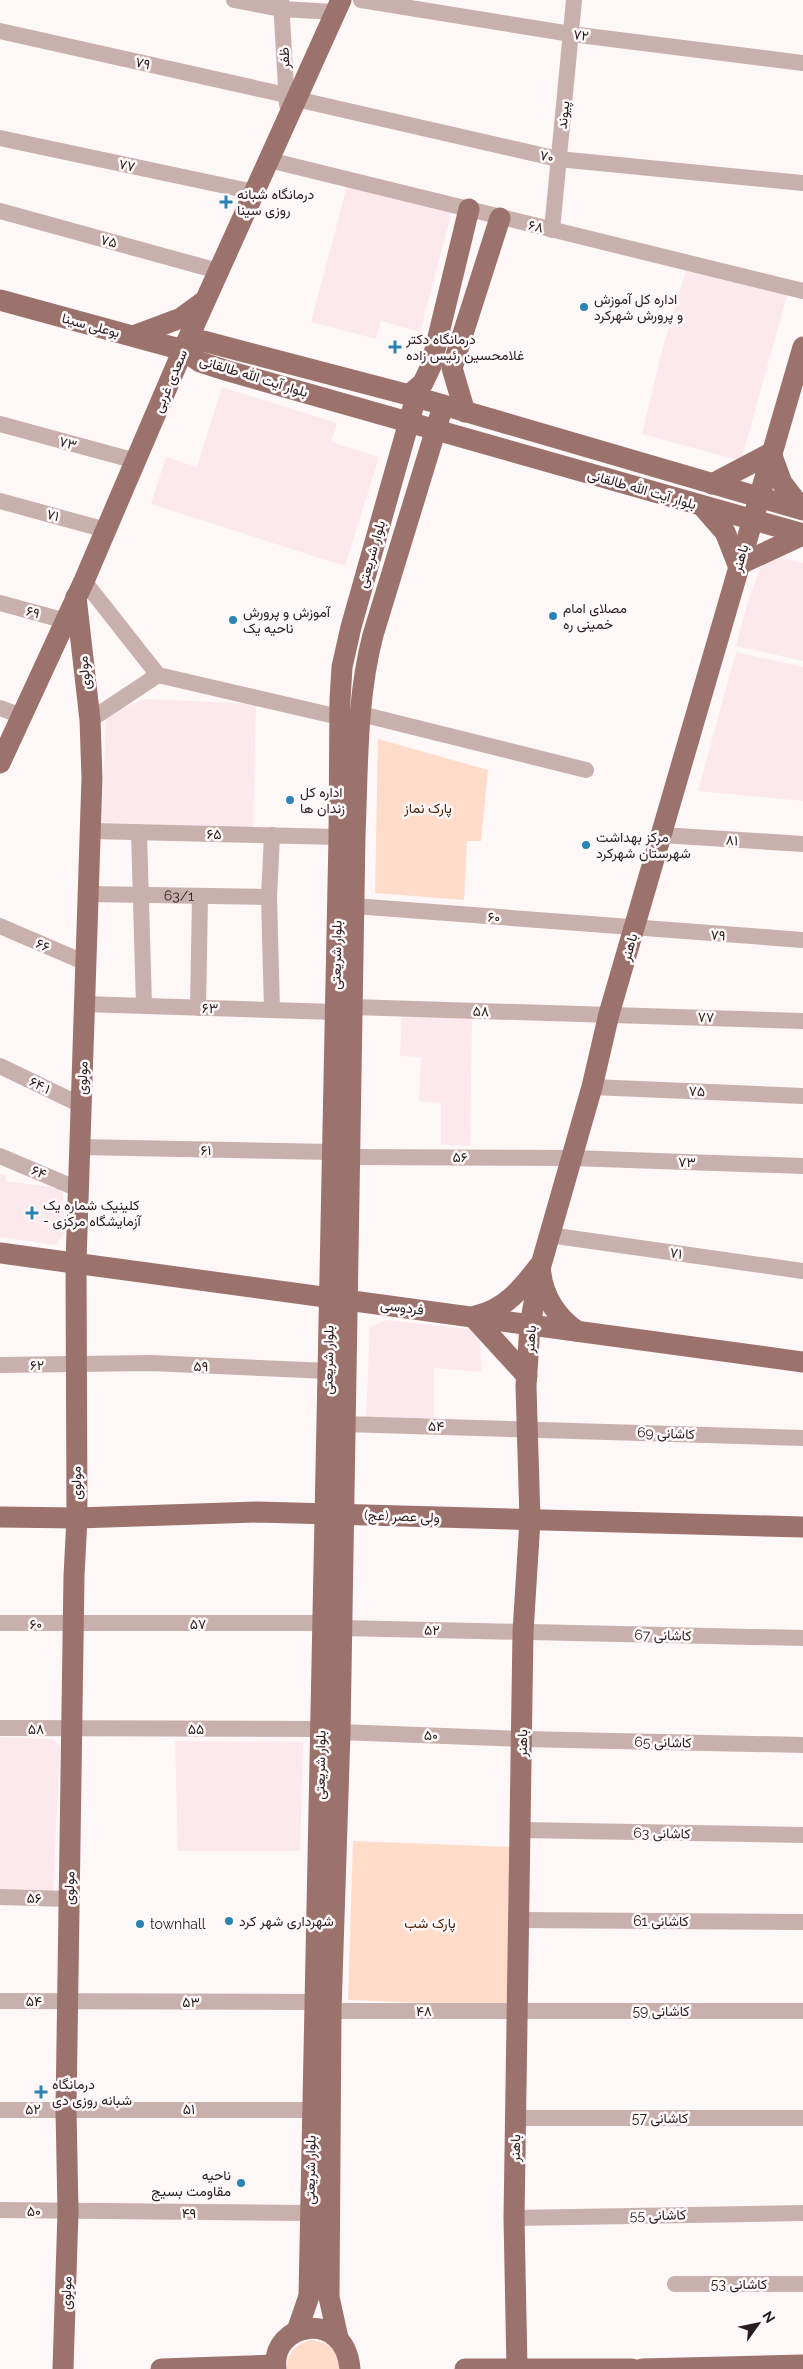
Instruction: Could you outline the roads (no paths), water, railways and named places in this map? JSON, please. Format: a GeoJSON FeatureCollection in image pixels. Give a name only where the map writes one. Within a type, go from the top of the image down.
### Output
{"type":"FeatureCollection","features":[{"type":"Feature","properties":{"kind":"main road","name":"سعدی غربی"},"geometry":{"type":"LineString","coordinates":[[0,763],[80,589],[205,300],[269,160],[290,103],[338,6]]}},
{"type":"Feature","properties":{"kind":"main road","name":"بلوار شریعتی"},"geometry":{"type":"LineString","coordinates":[[334,1514],[344,1424],[346,1331],[338,1298],[344,1009],[339,837],[342,667],[351,627],[409,422],[412,396],[423,383],[431,366],[469,209]]}},
{"type":"Feature","properties":{"kind":"main road"},"geometry":{"type":"LineString","coordinates":[[431,366],[435,375],[440,377],[446,376],[452,368],[500,218]]}},
{"type":"Feature","properties":{"kind":"main road"},"geometry":{"type":"LineString","coordinates":[[460,244],[467,233],[478,232],[490,243],[489,251]]}},
{"type":"Feature","properties":{"kind":"main road","name":"بوعلی سینا"},"geometry":{"type":"LineString","coordinates":[[0,300],[183,350]]}},
{"type":"Feature","properties":{"kind":"main road"},"geometry":{"type":"LineString","coordinates":[[133,336],[181,318],[205,300]]}},
{"type":"Feature","properties":{"kind":"main road"},"geometry":{"type":"LineString","coordinates":[[205,300],[204,311],[212,332],[217,340],[234,350]]}},
{"type":"Feature","properties":{"kind":"main road","name":"بلوار آیت الله طالقانی"},"geometry":{"type":"LineString","coordinates":[[183,350],[203,341],[412,396],[802,509]]}},
{"type":"Feature","properties":{"kind":"main road","name":"باهنر"},"geometry":{"type":"LineString","coordinates":[[517,2368],[514,2218],[523,1632],[530,1520],[527,1376],[530,1325],[541,1264],[592,1087],[609,1014],[803,346]]}},
{"type":"Feature","properties":{"kind":"main road","name":"بلوار آیت الله طالقانی"},"geometry":{"type":"LineString","coordinates":[[183,350],[200,362],[228,371],[803,535]]}},
{"type":"Feature","properties":{"kind":"main road"},"geometry":{"type":"LineString","coordinates":[[452,368],[465,412]]}},
{"type":"Feature","properties":{"kind":"main road"},"geometry":{"type":"LineString","coordinates":[[168,385],[180,378],[200,371],[228,371]]}},
{"type":"Feature","properties":{"kind":"main road","name":"بلوار شریعتی"},"geometry":{"type":"LineString","coordinates":[[344,1009],[354,906],[360,700],[365,665],[443,406]]}},
{"type":"Feature","properties":{"kind":"main road"},"geometry":{"type":"LineString","coordinates":[[712,484],[771,453],[782,483],[802,509]]}},
{"type":"Feature","properties":{"kind":"main road"},"geometry":{"type":"LineString","coordinates":[[702,506],[726,532],[738,565],[803,535]]}},
{"type":"Feature","properties":{"kind":"main road","name":"مولوی"},"geometry":{"type":"LineString","coordinates":[[63,2369],[68,2212],[66,2109],[68,1899],[77,1518],[76,1262],[92,778],[90,720],[80,589]]}},
{"type":"Feature","properties":{"kind":"main road"},"geometry":{"type":"LineString","coordinates":[[340,717],[360,714]]}},
{"type":"Feature","properties":{"kind":"main road","name":"بلوار شریعتی"},"geometry":{"type":"LineString","coordinates":[[341,1155],[348,1258],[338,1298],[328,1371],[334,1514],[322,2006],[329,2297],[338,2338],[349,2356],[350,2369]]}},
{"type":"Feature","properties":{"kind":"main road","name":"فردوسی"},"geometry":{"type":"LineString","coordinates":[[0,1253],[803,1362]]}},
{"type":"Feature","properties":{"kind":"main road"},"geometry":{"type":"LineString","coordinates":[[346,1331],[366,1310],[380,1304],[356,1276],[348,1258]]}},
{"type":"Feature","properties":{"kind":"main road"},"geometry":{"type":"LineString","coordinates":[[527,1376],[473,1317],[495,1310],[512,1298],[541,1264]]}},
{"type":"Feature","properties":{"kind":"main road"},"geometry":{"type":"LineString","coordinates":[[527,1376],[533,1357],[544,1347],[559,1337],[577,1331],[559,1315],[550,1301],[543,1284],[541,1264]]}},
{"type":"Feature","properties":{"kind":"main road","name":"ولی عصر (عج)"},"geometry":{"type":"LineString","coordinates":[[0,1517],[77,1518],[258,1512],[803,1526]]}},
{"type":"Feature","properties":{"kind":"main road","name":"بلوار شریعتی"},"geometry":{"type":"LineString","coordinates":[[297,2331],[309,2296],[312,2110],[322,2006]]}},
{"type":"Feature","properties":{"kind":"main road"},"geometry":{"type":"LineString","coordinates":[[161,2369],[276,2367],[281,2345],[297,2331],[318,2328],[338,2338]]}},
{"type":"Feature","properties":{"kind":"main road"},"geometry":{"type":"LineString","coordinates":[[642,2369],[800,2367]]}},
{"type":"Feature","properties":{"kind":"main road"},"geometry":{"type":"LineString","coordinates":[[465,2369],[632,2369]]}},
{"type":"Feature","properties":{"kind":"street"},"geometry":{"type":"LineString","coordinates":[[234,0],[338,6]]}},
{"type":"Feature","properties":{"kind":"street","name":"۷۲"},"geometry":{"type":"LineString","coordinates":[[361,0],[571,34],[803,63]]}},
{"type":"Feature","properties":{"kind":"street","name":"پیوند"},"geometry":{"type":"LineString","coordinates":[[552,230],[574,0]]}},
{"type":"Feature","properties":{"kind":"street","name":"ظفر"},"geometry":{"type":"LineString","coordinates":[[281,4],[290,103]]}},
{"type":"Feature","properties":{"kind":"street","name":"۷۹"},"geometry":{"type":"LineString","coordinates":[[0,31],[290,103]]}},
{"type":"Feature","properties":{"kind":"street","name":"۷۰"},"geometry":{"type":"LineString","coordinates":[[290,103],[558,159],[803,183]]}},
{"type":"Feature","properties":{"kind":"street","name":"۷۷"},"geometry":{"type":"LineString","coordinates":[[0,138],[254,192]]}},
{"type":"Feature","properties":{"kind":"street","name":"۶۸"},"geometry":{"type":"LineString","coordinates":[[269,160],[803,291]]}},
{"type":"Feature","properties":{"kind":"street","name":"۷۵"},"geometry":{"type":"LineString","coordinates":[[0,211],[218,271]]}},
{"type":"Feature","properties":{"kind":"street","name":"۷۳"},"geometry":{"type":"LineString","coordinates":[[0,424],[136,462]]}},
{"type":"Feature","properties":{"kind":"street","name":"۷۱"},"geometry":{"type":"LineString","coordinates":[[0,500],[106,530]]}},
{"type":"Feature","properties":{"kind":"street"},"geometry":{"type":"LineString","coordinates":[[80,589],[158,674],[340,717]]}},
{"type":"Feature","properties":{"kind":"street","name":"۶۹"},"geometry":{"type":"LineString","coordinates":[[0,604],[66,620]]}},
{"type":"Feature","properties":{"kind":"street"},"geometry":{"type":"LineString","coordinates":[[90,720],[158,674]]}},
{"type":"Feature","properties":{"kind":"street"},"geometry":{"type":"LineString","coordinates":[[0,708],[22,716]]}},
{"type":"Feature","properties":{"kind":"street"},"geometry":{"type":"LineString","coordinates":[[360,714],[586,770]]}},
{"type":"Feature","properties":{"kind":"street","name":"۶۵"},"geometry":{"type":"LineString","coordinates":[[90,831],[339,837]]}},
{"type":"Feature","properties":{"kind":"street"},"geometry":{"type":"LineString","coordinates":[[139,832],[144,1006]]}},
{"type":"Feature","properties":{"kind":"street"},"geometry":{"type":"LineString","coordinates":[[272,835],[270,896],[272,1010]]}},
{"type":"Feature","properties":{"kind":"street","name":"۸۱"},"geometry":{"type":"LineString","coordinates":[[662,835],[803,844]]}},
{"type":"Feature","properties":{"kind":"street","name":"63/1"},"geometry":{"type":"LineString","coordinates":[[88,894],[270,896]]}},
{"type":"Feature","properties":{"kind":"street"},"geometry":{"type":"LineString","coordinates":[[198,1008],[200,896]]}},
{"type":"Feature","properties":{"kind":"street","name":"۶۰"},"geometry":{"type":"LineString","coordinates":[[354,906],[634,929]]}},
{"type":"Feature","properties":{"kind":"street","name":"۶۶"},"geometry":{"type":"LineString","coordinates":[[0,926],[86,963]]}},
{"type":"Feature","properties":{"kind":"street","name":"۷۹"},"geometry":{"type":"LineString","coordinates":[[634,929],[803,940]]}},
{"type":"Feature","properties":{"kind":"street","name":"۶۳"},"geometry":{"type":"LineString","coordinates":[[84,1004],[272,1010],[344,1009]]}},
{"type":"Feature","properties":{"kind":"street","name":"۵۸"},"geometry":{"type":"LineString","coordinates":[[344,1009],[609,1014]]}},
{"type":"Feature","properties":{"kind":"street","name":"۷۷"},"geometry":{"type":"LineString","coordinates":[[609,1014],[803,1021]]}},
{"type":"Feature","properties":{"kind":"street","name":"۶۴.۱"},"geometry":{"type":"LineString","coordinates":[[0,1066],[81,1105]]}},
{"type":"Feature","properties":{"kind":"street","name":"۷۵"},"geometry":{"type":"LineString","coordinates":[[592,1087],[803,1096]]}},
{"type":"Feature","properties":{"kind":"street","name":"۶۱"},"geometry":{"type":"LineString","coordinates":[[80,1147],[341,1155]]}},
{"type":"Feature","properties":{"kind":"street","name":"۵۶"},"geometry":{"type":"LineString","coordinates":[[341,1155],[572,1158]]}},
{"type":"Feature","properties":{"kind":"street","name":"۶۴"},"geometry":{"type":"LineString","coordinates":[[0,1156],[78,1189]]}},
{"type":"Feature","properties":{"kind":"street","name":"۷۳"},"geometry":{"type":"LineString","coordinates":[[572,1158],[803,1166]]}},
{"type":"Feature","properties":{"kind":"street","name":"۷۱"},"geometry":{"type":"LineString","coordinates":[[549,1235],[803,1271]]}},
{"type":"Feature","properties":{"kind":"street","name":"۵۹"},"geometry":{"type":"LineString","coordinates":[[75,1366],[151,1364],[328,1371]]}},
{"type":"Feature","properties":{"kind":"street","name":"۶۲"},"geometry":{"type":"LineString","coordinates":[[0,1365],[75,1366]]}},
{"type":"Feature","properties":{"kind":"street","name":"۵۴"},"geometry":{"type":"LineString","coordinates":[[344,1424],[528,1429]]}},
{"type":"Feature","properties":{"kind":"street","name":"کاشانی 69"},"geometry":{"type":"LineString","coordinates":[[528,1429],[803,1438]]}},
{"type":"Feature","properties":{"kind":"street","name":"۶۰"},"geometry":{"type":"LineString","coordinates":[[0,1623],[73,1624]]}},
{"type":"Feature","properties":{"kind":"street","name":"۵۷"},"geometry":{"type":"LineString","coordinates":[[73,1624],[332,1625]]}},
{"type":"Feature","properties":{"kind":"street","name":"۵۲"},"geometry":{"type":"LineString","coordinates":[[332,1625],[523,1632]]}},
{"type":"Feature","properties":{"kind":"street","name":"کاشانی 67"},"geometry":{"type":"LineString","coordinates":[[523,1632],[803,1638]]}},
{"type":"Feature","properties":{"kind":"street","name":"۵۸"},"geometry":{"type":"LineString","coordinates":[[0,1728],[72,1729]]}},
{"type":"Feature","properties":{"kind":"street","name":"۵۵"},"geometry":{"type":"LineString","coordinates":[[72,1729],[330,1730]]}},
{"type":"Feature","properties":{"kind":"street","name":"۵۰"},"geometry":{"type":"LineString","coordinates":[[330,1730],[522,1739]]}},
{"type":"Feature","properties":{"kind":"street","name":"کاشانی 65"},"geometry":{"type":"LineString","coordinates":[[522,1739],[803,1745]]}},
{"type":"Feature","properties":{"kind":"street","name":"کاشانی 63"},"geometry":{"type":"LineString","coordinates":[[520,1830],[803,1835]]}},
{"type":"Feature","properties":{"kind":"street","name":"۵۶"},"geometry":{"type":"LineString","coordinates":[[0,1898],[68,1899]]}},
{"type":"Feature","properties":{"kind":"street","name":"کاشانی 61"},"geometry":{"type":"LineString","coordinates":[[520,1920],[803,1922]]}},
{"type":"Feature","properties":{"kind":"street","name":"۵۴"},"geometry":{"type":"LineString","coordinates":[[0,2001],[67,2001]]}},
{"type":"Feature","properties":{"kind":"street","name":"۵۳"},"geometry":{"type":"LineString","coordinates":[[67,2001],[322,2006]]}},
{"type":"Feature","properties":{"kind":"street","name":"۴۸"},"geometry":{"type":"LineString","coordinates":[[322,2006],[518,2012]]}},
{"type":"Feature","properties":{"kind":"street","name":"کاشانی 59"},"geometry":{"type":"LineString","coordinates":[[518,2012],[803,2011]]}},
{"type":"Feature","properties":{"kind":"street","name":"۵۲"},"geometry":{"type":"LineString","coordinates":[[0,2110],[66,2109]]}},
{"type":"Feature","properties":{"kind":"street","name":"۵۱"},"geometry":{"type":"LineString","coordinates":[[66,2109],[312,2110]]}},
{"type":"Feature","properties":{"kind":"street","name":"کاشانی 57"},"geometry":{"type":"LineString","coordinates":[[516,2118],[803,2118]]}},
{"type":"Feature","properties":{"kind":"street","name":"۵۰"},"geometry":{"type":"LineString","coordinates":[[0,2210],[68,2212]]}},
{"type":"Feature","properties":{"kind":"street","name":"۴۹"},"geometry":{"type":"LineString","coordinates":[[68,2212],[309,2213]]}},
{"type":"Feature","properties":{"kind":"street","name":"کاشانی 55"},"geometry":{"type":"LineString","coordinates":[[514,2218],[803,2213]]}},
{"type":"Feature","properties":{"kind":"street","name":"کاشانی 53"},"geometry":{"type":"LineString","coordinates":[[675,2284],[803,2284]]}},
{"type":"Feature","properties":{"kind":"place","name":"درمانگاه شبانه روزی سینا"},"geometry":{"type":"Point","coordinates":[226,202]}},
{"type":"Feature","properties":{"kind":"place","name":"اداره کل آموزش و پرورش شهرکرد"},"geometry":{"type":"Point","coordinates":[584,307]}},
{"type":"Feature","properties":{"kind":"place","name":"درمانگاه دکتر غلامحسین رئیس زاده"},"geometry":{"type":"Point","coordinates":[395,347]}},
{"type":"Feature","properties":{"kind":"place","name":"مصلای امام خمینی ره"},"geometry":{"type":"Point","coordinates":[553,616]}},
{"type":"Feature","properties":{"kind":"place","name":"آموزش و پرورش ناحیه یک"},"geometry":{"type":"Point","coordinates":[233,620]}},
{"type":"Feature","properties":{"kind":"place","name":"اداره کل زندان ها"},"geometry":{"type":"Point","coordinates":[290,800]}},
{"type":"Feature","properties":{"kind":"place","name":"مرکز بهداشت شهرستان شهرکرد"},"geometry":{"type":"Point","coordinates":[586,845]}},
{"type":"Feature","properties":{"kind":"place","name":"کلینیک شماره یک - آزمایشگاه مرکزی"},"geometry":{"type":"Point","coordinates":[32,1213]}},
{"type":"Feature","properties":{"kind":"place","name":"شهرداری شهر کرد"},"geometry":{"type":"Point","coordinates":[229,1921]}},
{"type":"Feature","properties":{"kind":"place","name":"townhall"},"geometry":{"type":"Point","coordinates":[140,1924]}},
{"type":"Feature","properties":{"kind":"place","name":"درمانگاه شبانه روزی دی"},"geometry":{"type":"Point","coordinates":[41,2092]}},
{"type":"Feature","properties":{"kind":"place","name":"ناحیه مقاومت بسیج"},"geometry":{"type":"Point","coordinates":[241,2183]}},
{"type":"Feature","properties":{"kind":"park label","name":"پارک نماز"},"geometry":{"type":"Point","coordinates":[428,808]}},
{"type":"Feature","properties":{"kind":"park label","name":"پارک شب"},"geometry":{"type":"Point","coordinates":[430,1923]}}]}
